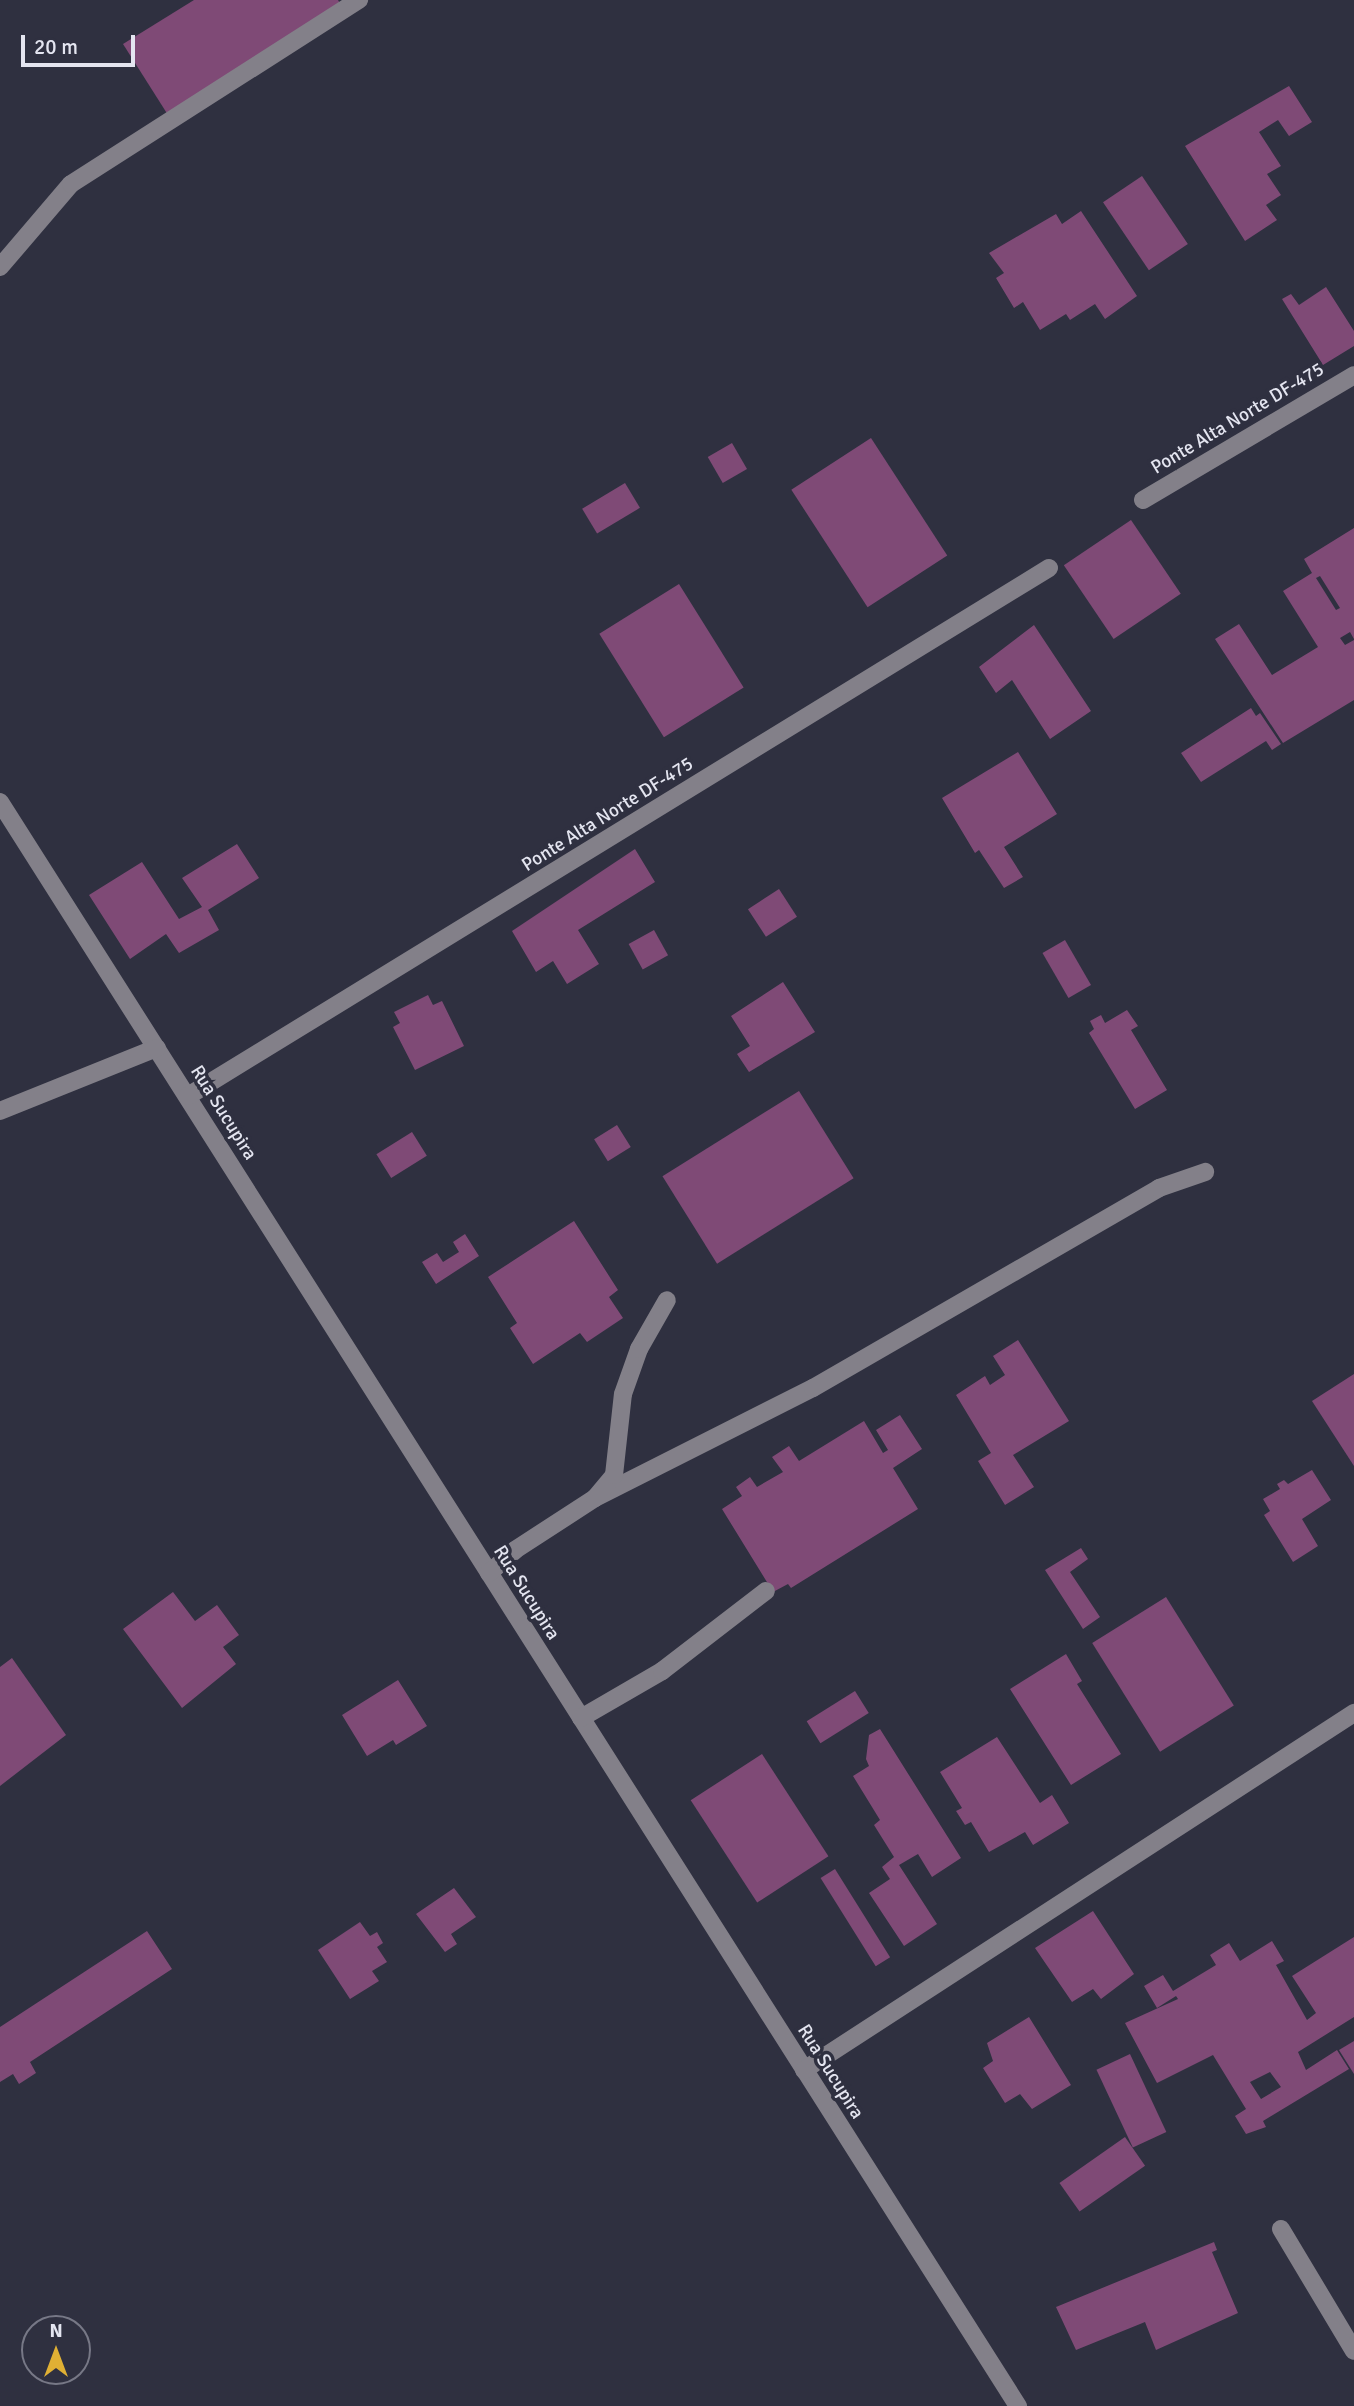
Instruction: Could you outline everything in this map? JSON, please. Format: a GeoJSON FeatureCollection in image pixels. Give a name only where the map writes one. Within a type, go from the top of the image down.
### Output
{"type":"FeatureCollection","features":[{"type":"Feature","properties":{"kind":"street"},"geometry":{"type":"LineString","coordinates":[[0,267],[71,184],[359,0]]}},
{"type":"Feature","properties":{"kind":"street","name":"Ponte Alta Norte DF-475"},"geometry":{"type":"LineString","coordinates":[[1143,500],[1354,375]]}},
{"type":"Feature","properties":{"kind":"street","name":"Ponte Alta Norte DF-475"},"geometry":{"type":"LineString","coordinates":[[188,1096],[1049,568]]}},
{"type":"Feature","properties":{"kind":"street","name":"Rua Sucupira"},"geometry":{"type":"LineString","coordinates":[[0,802],[1018,2406]]}},
{"type":"Feature","properties":{"kind":"street"},"geometry":{"type":"LineString","coordinates":[[0,1111],[157,1048]]}},
{"type":"Feature","properties":{"kind":"street"},"geometry":{"type":"LineString","coordinates":[[489,1573],[515,1550],[595,1498],[813,1388],[1159,1188],[1205,1172]]}},
{"type":"Feature","properties":{"kind":"street"},"geometry":{"type":"LineString","coordinates":[[595,1498],[614,1475],[623,1394],[639,1349],[667,1300]]}},
{"type":"Feature","properties":{"kind":"street"},"geometry":{"type":"LineString","coordinates":[[581,1718],[662,1671],[766,1591]]}},
{"type":"Feature","properties":{"kind":"street"},"geometry":{"type":"LineString","coordinates":[[804,2070],[1354,1713]]}},
{"type":"Feature","properties":{"kind":"street"},"geometry":{"type":"LineString","coordinates":[[1281,2229],[1354,2351]]}},
{"type":"Feature","properties":{"kind":"building"},"geometry":{"type":"Polygon","coordinates":[[[194,0],[338,0],[341,5],[168,115],[123,44],[194,0]]]}},
{"type":"Feature","properties":{"kind":"building"},"geometry":{"type":"Polygon","coordinates":[[[1289,86],[1312,122],[1289,136],[1278,120],[1259,132],[1281,166],[1267,174],[1281,195],[1266,205],[1277,220],[1245,241],[1185,146],[1289,86]]]}},
{"type":"Feature","properties":{"kind":"building"},"geometry":{"type":"Polygon","coordinates":[[[1142,176],[1188,244],[1149,270],[1103,202],[1142,176]]]}},
{"type":"Feature","properties":{"kind":"building"},"geometry":{"type":"Polygon","coordinates":[[[1081,211],[1137,296],[1105,319],[1095,304],[1070,320],[1066,314],[1040,330],[1023,302],[1014,308],[996,278],[1004,273],[989,253],[1056,214],[1062,224],[1081,211]]]}},
{"type":"Feature","properties":{"kind":"building"},"geometry":{"type":"Polygon","coordinates":[[[1326,287],[1354,331],[1354,346],[1323,365],[1282,299],[1291,294],[1299,305],[1326,287]]]}},
{"type":"Feature","properties":{"kind":"building"},"geometry":{"type":"Polygon","coordinates":[[[871,438],[947,555],[868,607],[791,490],[871,438]]]}},
{"type":"Feature","properties":{"kind":"building"},"geometry":{"type":"Polygon","coordinates":[[[732,443],[747,469],[723,483],[708,457],[732,443]]]}},
{"type":"Feature","properties":{"kind":"building"},"geometry":{"type":"Polygon","coordinates":[[[625,483],[640,508],[597,534],[582,509],[625,483]]]}},
{"type":"Feature","properties":{"kind":"building"},"geometry":{"type":"Polygon","coordinates":[[[1131,520],[1181,594],[1114,639],[1064,565],[1131,520]]]}},
{"type":"Feature","properties":{"kind":"building"},"geometry":{"type":"Polygon","coordinates":[[[1354,528],[1354,639],[1350,632],[1340,638],[1345,645],[1354,640],[1354,700],[1283,743],[1215,639],[1239,624],[1272,675],[1318,647],[1283,591],[1312,573],[1304,559],[1354,528]],[[1320,576],[1316,578],[1336,610],[1340,608],[1320,576]]]}},
{"type":"Feature","properties":{"kind":"building"},"geometry":{"type":"Polygon","coordinates":[[[679,584],[744,687],[664,737],[599,634],[679,584]]]}},
{"type":"Feature","properties":{"kind":"building"},"geometry":{"type":"Polygon","coordinates":[[[1034,625],[1091,711],[1050,739],[1012,680],[996,693],[979,667],[1034,625]]]}},
{"type":"Feature","properties":{"kind":"building"},"geometry":{"type":"Polygon","coordinates":[[[1251,708],[1256,716],[1260,713],[1281,744],[1272,750],[1266,741],[1201,782],[1181,753],[1251,708]]]}},
{"type":"Feature","properties":{"kind":"building"},"geometry":{"type":"Polygon","coordinates":[[[1018,752],[1057,814],[1004,847],[1023,877],[1004,888],[979,850],[975,853],[942,798],[1018,752]]]}},
{"type":"Feature","properties":{"kind":"building"},"geometry":{"type":"Polygon","coordinates":[[[237,844],[259,878],[208,910],[219,930],[179,953],[166,934],[130,959],[89,895],[142,862],[179,919],[202,907],[182,878],[237,844]]]}},
{"type":"Feature","properties":{"kind":"building"},"geometry":{"type":"Polygon","coordinates":[[[635,849],[655,882],[578,930],[599,964],[567,984],[553,961],[536,972],[512,931],[635,849]]]}},
{"type":"Feature","properties":{"kind":"building"},"geometry":{"type":"Polygon","coordinates":[[[779,889],[797,917],[766,937],[748,909],[779,889]]]}},
{"type":"Feature","properties":{"kind":"building"},"geometry":{"type":"Polygon","coordinates":[[[654,930],[668,955],[643,969],[629,944],[654,930]]]}},
{"type":"Feature","properties":{"kind":"building"},"geometry":{"type":"Polygon","coordinates":[[[1065,940],[1091,985],[1068,998],[1042,953],[1065,940]]]}},
{"type":"Feature","properties":{"kind":"building"},"geometry":{"type":"Polygon","coordinates":[[[783,982],[815,1032],[749,1072],[737,1054],[750,1046],[731,1016],[783,982]]]}},
{"type":"Feature","properties":{"kind":"building"},"geometry":{"type":"Polygon","coordinates":[[[428,995],[433,1005],[442,1001],[464,1046],[415,1070],[393,1027],[400,1023],[394,1012],[428,995]]]}},
{"type":"Feature","properties":{"kind":"building"},"geometry":{"type":"Polygon","coordinates":[[[1127,1010],[1138,1026],[1131,1030],[1167,1090],[1135,1109],[1089,1033],[1094,1029],[1090,1021],[1101,1015],[1105,1023],[1127,1010]]]}},
{"type":"Feature","properties":{"kind":"building"},"geometry":{"type":"Polygon","coordinates":[[[799,1091],[854,1178],[717,1264],[662,1176],[799,1091]]]}},
{"type":"Feature","properties":{"kind":"building"},"geometry":{"type":"Polygon","coordinates":[[[617,1125],[631,1147],[608,1161],[594,1139],[617,1125]]]}},
{"type":"Feature","properties":{"kind":"building"},"geometry":{"type":"Polygon","coordinates":[[[412,1132],[427,1156],[391,1178],[376,1154],[412,1132]]]}},
{"type":"Feature","properties":{"kind":"building"},"geometry":{"type":"Polygon","coordinates":[[[574,1221],[618,1290],[609,1297],[623,1318],[587,1342],[580,1333],[533,1364],[510,1328],[517,1323],[488,1277],[574,1221]]]}},
{"type":"Feature","properties":{"kind":"building"},"geometry":{"type":"Polygon","coordinates":[[[465,1234],[479,1256],[436,1284],[422,1262],[437,1253],[443,1262],[459,1252],[453,1242],[465,1234]]]}},
{"type":"Feature","properties":{"kind":"building"},"geometry":{"type":"Polygon","coordinates":[[[1018,1340],[1069,1421],[1013,1455],[1034,1487],[1005,1505],[978,1461],[991,1453],[956,1395],[985,1376],[990,1385],[1005,1375],[993,1356],[1018,1340]]]}},
{"type":"Feature","properties":{"kind":"building"},"geometry":{"type":"Polygon","coordinates":[[[1354,1374],[1354,1466],[1312,1401],[1354,1374]]]}},
{"type":"Feature","properties":{"kind":"building"},"geometry":{"type":"Polygon","coordinates":[[[900,1415],[922,1449],[893,1468],[918,1509],[791,1588],[788,1584],[773,1592],[722,1509],[742,1496],[736,1487],[750,1477],[757,1487],[783,1472],[772,1457],[789,1446],[799,1461],[864,1421],[883,1453],[888,1450],[876,1430],[900,1415]]]}},
{"type":"Feature","properties":{"kind":"building"},"geometry":{"type":"Polygon","coordinates":[[[1312,1470],[1331,1500],[1302,1519],[1318,1546],[1293,1562],[1264,1515],[1270,1511],[1263,1499],[1280,1489],[1277,1484],[1284,1480],[1288,1484],[1312,1470]]]}},
{"type":"Feature","properties":{"kind":"building"},"geometry":{"type":"Polygon","coordinates":[[[1081,1548],[1088,1559],[1070,1572],[1100,1617],[1083,1629],[1045,1570],[1081,1548]]]}},
{"type":"Feature","properties":{"kind":"building"},"geometry":{"type":"Polygon","coordinates":[[[173,1592],[195,1621],[217,1605],[239,1635],[223,1647],[236,1664],[182,1708],[123,1629],[173,1592]]]}},
{"type":"Feature","properties":{"kind":"building"},"geometry":{"type":"Polygon","coordinates":[[[1166,1597],[1234,1706],[1160,1752],[1092,1643],[1166,1597]]]}},
{"type":"Feature","properties":{"kind":"building"},"geometry":{"type":"Polygon","coordinates":[[[1066,1654],[1082,1681],[1077,1684],[1121,1754],[1071,1785],[1010,1689],[1066,1654]]]}},
{"type":"Feature","properties":{"kind":"building"},"geometry":{"type":"Polygon","coordinates":[[[12,1658],[66,1735],[0,1786],[0,1667],[12,1658]]]}},
{"type":"Feature","properties":{"kind":"building"},"geometry":{"type":"Polygon","coordinates":[[[398,1680],[427,1726],[396,1745],[393,1740],[367,1756],[342,1715],[398,1680]]]}},
{"type":"Feature","properties":{"kind":"building"},"geometry":{"type":"Polygon","coordinates":[[[855,1691],[869,1713],[820,1743],[807,1721],[855,1691]]]}},
{"type":"Feature","properties":{"kind":"building"},"geometry":{"type":"Polygon","coordinates":[[[880,1729],[961,1858],[932,1877],[918,1854],[899,1865],[937,1924],[904,1946],[869,1893],[890,1879],[882,1867],[894,1857],[874,1825],[880,1820],[853,1776],[869,1766],[866,1759],[869,1735],[880,1729]]]}},
{"type":"Feature","properties":{"kind":"building"},"geometry":{"type":"Polygon","coordinates":[[[997,1737],[1040,1803],[1052,1795],[1069,1823],[1033,1845],[1025,1832],[989,1852],[971,1822],[965,1825],[956,1811],[962,1808],[940,1772],[997,1737]]]}},
{"type":"Feature","properties":{"kind":"building"},"geometry":{"type":"Polygon","coordinates":[[[762,1754],[828,1856],[757,1903],[691,1800],[762,1754]]]}},
{"type":"Feature","properties":{"kind":"building"},"geometry":{"type":"Polygon","coordinates":[[[835,1869],[890,1957],[876,1966],[821,1878],[835,1869]]]}},
{"type":"Feature","properties":{"kind":"building"},"geometry":{"type":"Polygon","coordinates":[[[454,1888],[476,1917],[451,1934],[457,1944],[445,1952],[416,1914],[454,1888]]]}},
{"type":"Feature","properties":{"kind":"building"},"geometry":{"type":"Polygon","coordinates":[[[1093,1911],[1134,1974],[1101,1999],[1093,1989],[1072,2002],[1035,1948],[1093,1911]]]}},
{"type":"Feature","properties":{"kind":"building"},"geometry":{"type":"Polygon","coordinates":[[[360,1922],[370,1936],[377,1932],[383,1943],[377,1947],[387,1962],[372,1971],[379,1981],[350,1999],[318,1950],[360,1922]]]}},
{"type":"Feature","properties":{"kind":"building"},"geometry":{"type":"Polygon","coordinates":[[[147,1931],[172,1969],[30,2062],[36,2073],[19,2084],[13,2074],[0,2082],[0,2027],[147,1931]]]}},
{"type":"Feature","properties":{"kind":"building"},"geometry":{"type":"Polygon","coordinates":[[[1354,1937],[1354,2017],[1298,2052],[1306,2070],[1337,2050],[1349,2069],[1263,2121],[1266,2127],[1246,2134],[1235,2116],[1246,2109],[1213,2055],[1157,2083],[1125,2023],[1178,1999],[1176,1996],[1157,2008],[1144,1986],[1163,1975],[1173,1991],[1216,1965],[1210,1955],[1229,1943],[1240,1961],[1272,1941],[1284,1961],[1276,1965],[1307,2020],[1316,2013],[1292,1976],[1354,1937]],[[1270,2072],[1250,2082],[1261,2099],[1281,2087],[1270,2072]]]}},
{"type":"Feature","properties":{"kind":"building"},"geometry":{"type":"Polygon","coordinates":[[[1029,2017],[1071,2085],[1032,2109],[1020,2094],[1005,2103],[983,2068],[993,2061],[987,2043],[1029,2017]]]}},
{"type":"Feature","properties":{"kind":"building"},"geometry":{"type":"Polygon","coordinates":[[[1354,2041],[1354,2074],[1339,2050],[1354,2041]]]}},
{"type":"Feature","properties":{"kind":"building"},"geometry":{"type":"Polygon","coordinates":[[[1130,2054],[1166,2132],[1133,2148],[1096,2070],[1130,2054]]]}},
{"type":"Feature","properties":{"kind":"building"},"geometry":{"type":"Polygon","coordinates":[[[1125,2137],[1145,2166],[1080,2212],[1059,2183],[1125,2137]]]}},
{"type":"Feature","properties":{"kind":"building"},"geometry":{"type":"Polygon","coordinates":[[[1214,2242],[1217,2250],[1212,2252],[1238,2313],[1156,2350],[1145,2322],[1076,2350],[1056,2307],[1214,2242]]]}}]}
